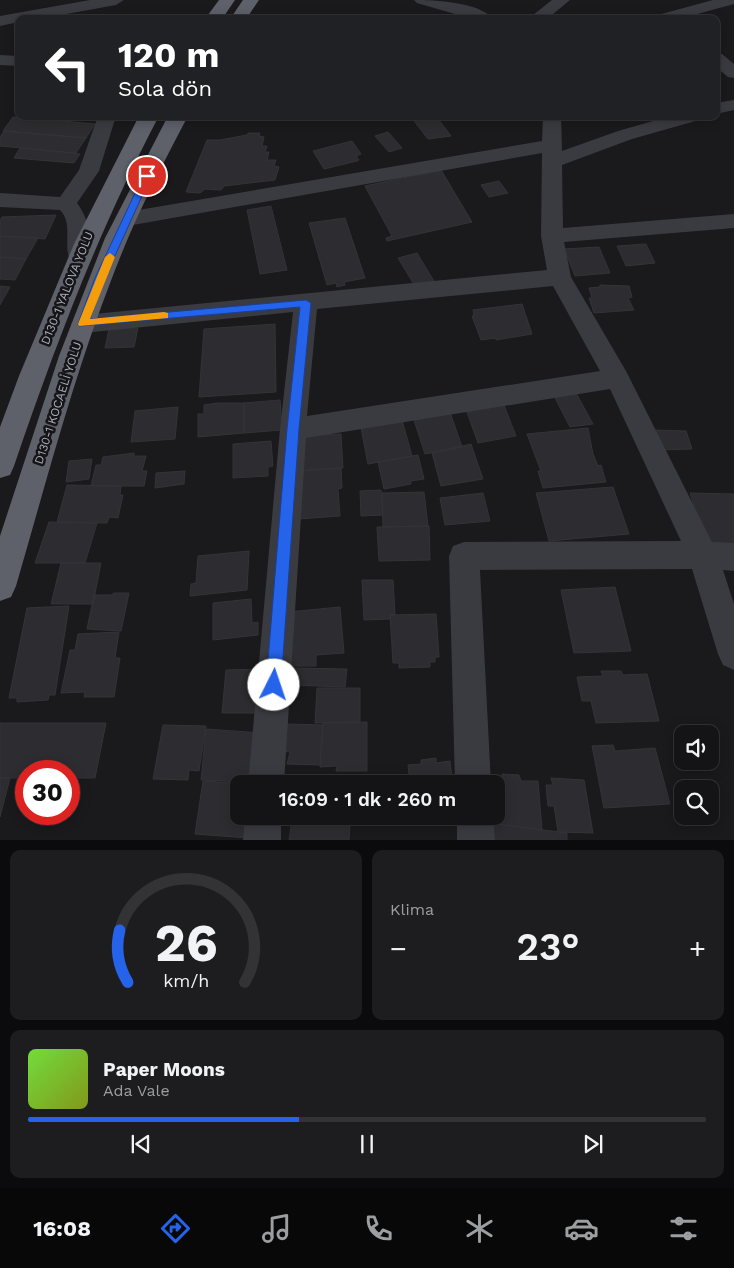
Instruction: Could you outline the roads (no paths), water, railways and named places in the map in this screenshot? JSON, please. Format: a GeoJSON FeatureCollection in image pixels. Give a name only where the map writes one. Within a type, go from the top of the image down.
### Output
{"type":"FeatureCollection","features":[{"type":"Feature","properties":{"kind":"highway"},"geometry":{"type":"LineString","coordinates":[[216,15],[227,0]]}},
{"type":"Feature","properties":{"kind":"highway"},"geometry":{"type":"LineString","coordinates":[[241,15],[251,0]]}},
{"type":"Feature","properties":{"kind":"highway","name":"D130-1 YALOVA YOLU"},"geometry":{"type":"LineString","coordinates":[[0,466],[33,372],[79,257],[118,172],[147,120]]}},
{"type":"Feature","properties":{"kind":"highway","name":"D130-1 KOCAELİ YOLU"},"geometry":{"type":"LineString","coordinates":[[0,586],[83,324],[100,278],[152,163],[176,120]]}},
{"type":"Feature","properties":{"kind":"street"},"geometry":{"type":"LineString","coordinates":[[33,15],[116,0]]}},
{"type":"Feature","properties":{"kind":"street"},"geometry":{"type":"LineString","coordinates":[[422,0],[477,15]]}},
{"type":"Feature","properties":{"kind":"street"},"geometry":{"type":"LineString","coordinates":[[541,15],[562,0]]}},
{"type":"Feature","properties":{"kind":"street"},"geometry":{"type":"LineString","coordinates":[[678,15],[731,0]]}},
{"type":"Feature","properties":{"kind":"street"},"geometry":{"type":"LineString","coordinates":[[0,21],[15,18]]}},
{"type":"Feature","properties":{"kind":"street"},"geometry":{"type":"LineString","coordinates":[[0,60],[15,61]]}},
{"type":"Feature","properties":{"kind":"street"},"geometry":{"type":"LineString","coordinates":[[720,61],[734,73]]}},
{"type":"Feature","properties":{"kind":"street"},"geometry":{"type":"LineString","coordinates":[[720,108],[734,105]]}},
{"type":"Feature","properties":{"kind":"street"},"geometry":{"type":"LineString","coordinates":[[66,204],[89,171],[106,120]]}},
{"type":"Feature","properties":{"kind":"street"},"geometry":{"type":"LineString","coordinates":[[552,120],[552,236],[560,277],[617,378],[703,555],[734,654]]}},
{"type":"Feature","properties":{"kind":"street"},"geometry":{"type":"LineString","coordinates":[[127,219],[553,153],[678,120]]}},
{"type":"Feature","properties":{"kind":"street"},"geometry":{"type":"LineString","coordinates":[[0,200],[66,204],[74,210],[77,224],[79,257]]}},
{"type":"Feature","properties":{"kind":"street"},"geometry":{"type":"LineString","coordinates":[[552,236],[734,221]]}},
{"type":"Feature","properties":{"kind":"street"},"geometry":{"type":"LineString","coordinates":[[83,324],[560,277]]}},
{"type":"Feature","properties":{"kind":"street"},"geometry":{"type":"LineString","coordinates":[[267,775],[293,429],[306,303]]}},
{"type":"Feature","properties":{"kind":"street"},"geometry":{"type":"LineString","coordinates":[[293,429],[617,378]]}},
{"type":"Feature","properties":{"kind":"street"},"geometry":{"type":"LineString","coordinates":[[473,775],[464,556],[703,555],[734,557]]}},
{"type":"Feature","properties":{"kind":"street"},"geometry":{"type":"LineString","coordinates":[[262,840],[263,825]]}},
{"type":"Feature","properties":{"kind":"street"},"geometry":{"type":"LineString","coordinates":[[475,825],[476,840]]}}]}
